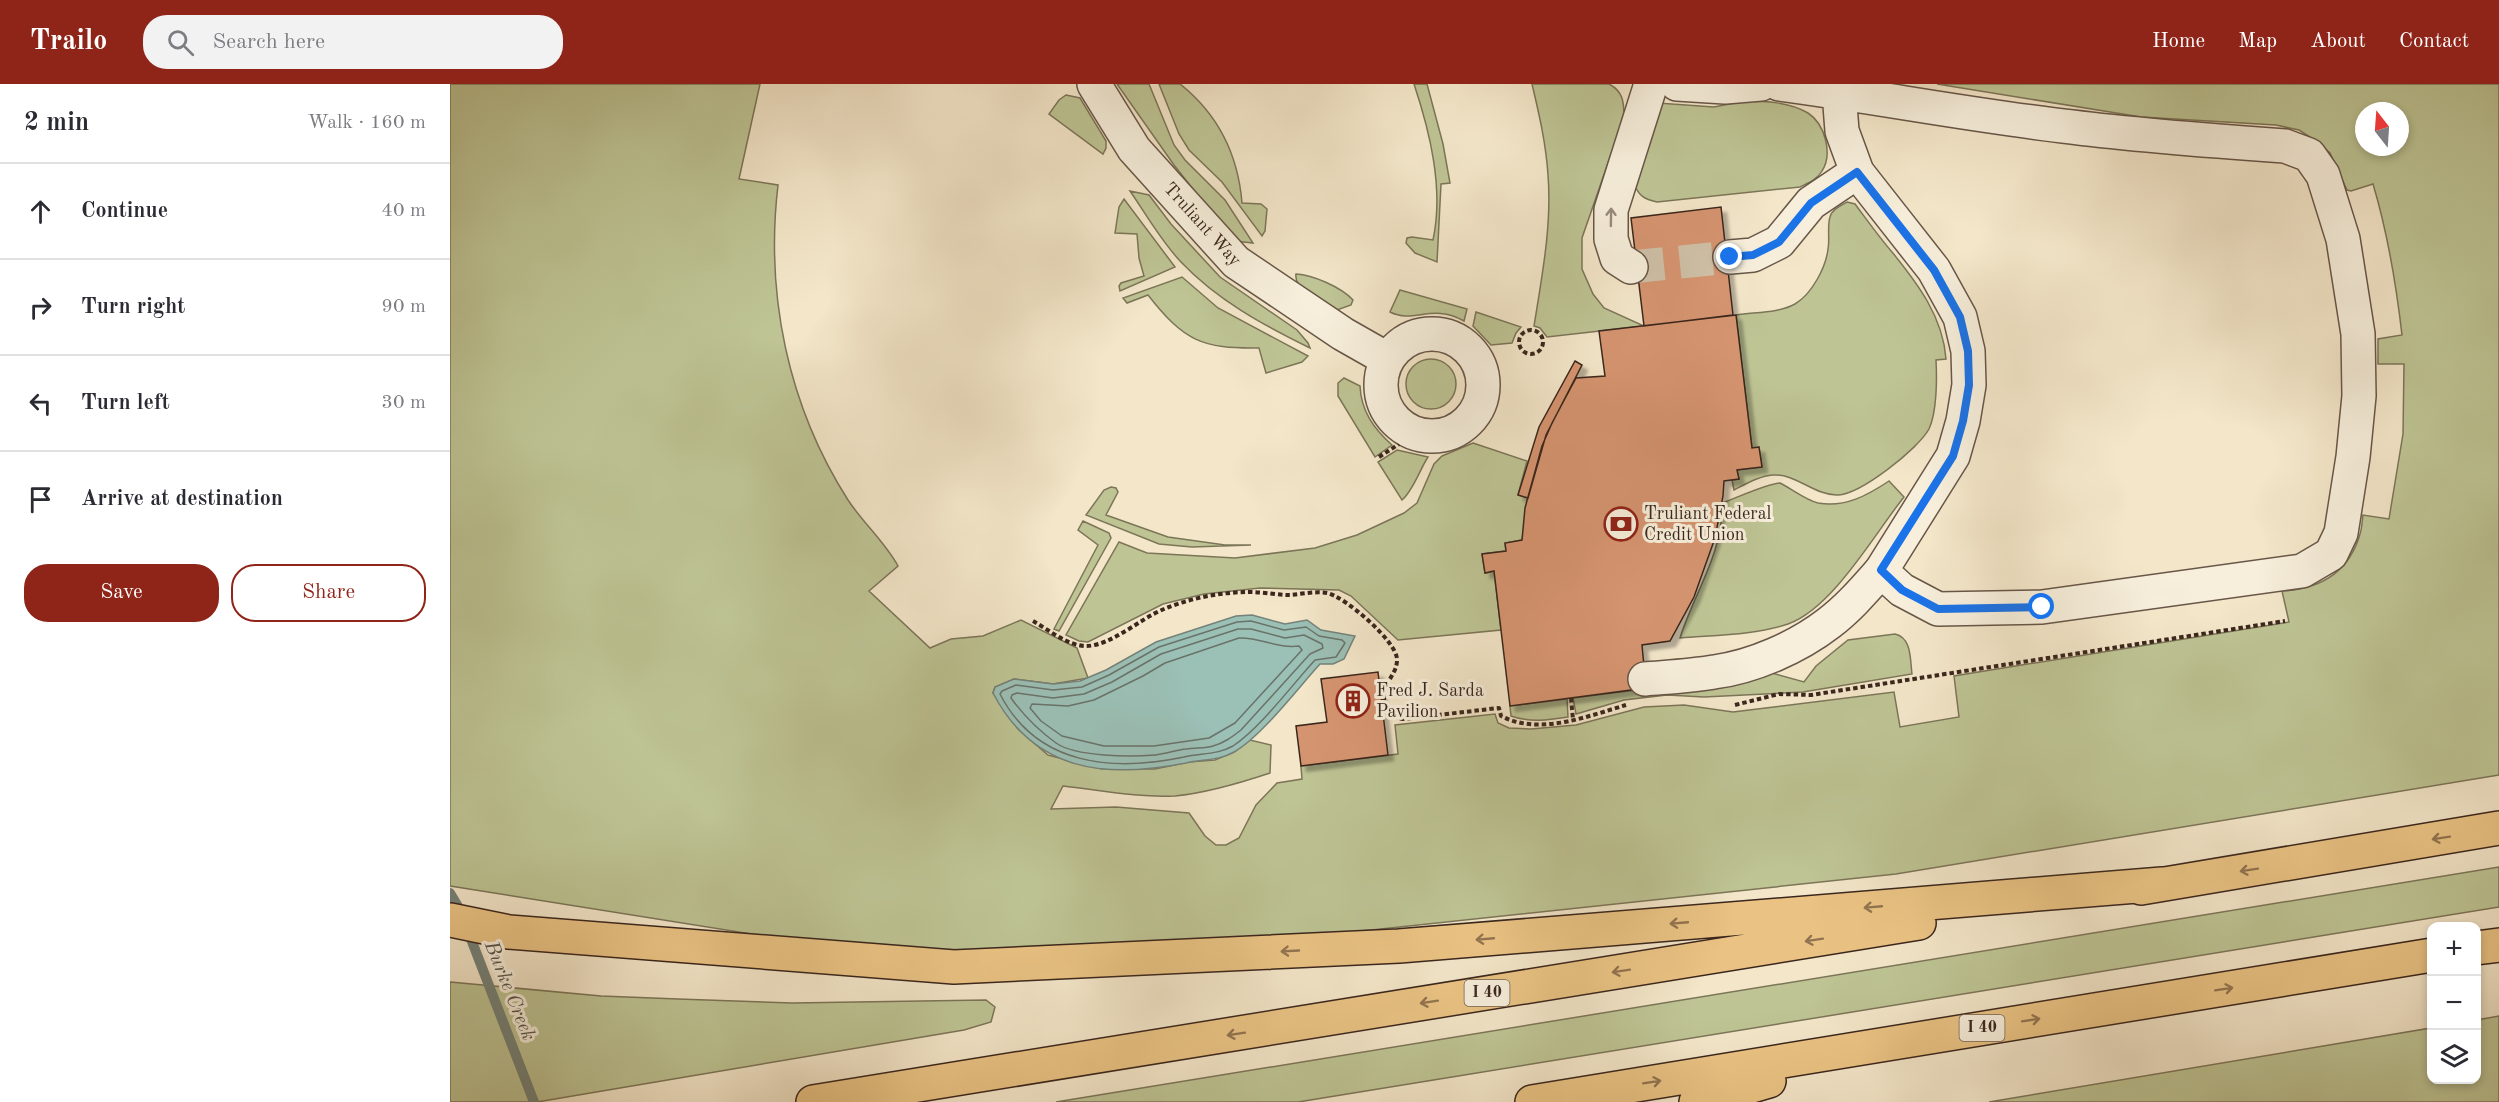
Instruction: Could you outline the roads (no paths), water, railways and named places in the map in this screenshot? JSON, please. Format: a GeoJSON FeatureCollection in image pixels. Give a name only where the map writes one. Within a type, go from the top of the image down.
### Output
{"type":"FeatureCollection","features":[{"type":"Feature","properties":{"kind":"highway","name":"I 40"},"geometry":{"type":"LineString","coordinates":[[813,1102],[2499,828]]}},
{"type":"Feature","properties":{"kind":"highway"},"geometry":{"type":"LineString","coordinates":[[450,920],[509,932],[954,967],[1399,946],[2162,884]]}},
{"type":"Feature","properties":{"kind":"highway"},"geometry":{"type":"LineString","coordinates":[[2481,947],[2499,945]]}},
{"type":"Feature","properties":{"kind":"highway","name":"I 40"},"geometry":{"type":"LineString","coordinates":[[1532,1102],[2427,957]]}},
{"type":"Feature","properties":{"kind":"highway"},"geometry":{"type":"LineString","coordinates":[[1696,1102],[1925,1038]]}},
{"type":"Feature","properties":{"kind":"lane","name":"Truliant Way"},"geometry":{"type":"LineString","coordinates":[[1094,84],[1134,149],[1236,262],[1343,334],[1387,359]]}},
{"type":"Feature","properties":{"kind":"lane"},"geometry":{"type":"LineString","coordinates":[[1631,267],[1617,258],[1611,239],[1611,210],[1651,84]]}},
{"type":"Feature","properties":{"kind":"lane"},"geometry":{"type":"LineString","coordinates":[[1677,84],[1725,87],[1761,84]]}},
{"type":"Feature","properties":{"kind":"lane"},"geometry":{"type":"LineString","coordinates":[[1779,84],[2072,127],[2285,146],[2309,155],[2323,175],[2343,239],[2358,334],[2359,396],[2353,457],[2341,532],[2331,554],[2302,571],[2042,607],[1938,609],[1902,590],[1881,570]]}},
{"type":"Feature","properties":{"kind":"lane"},"geometry":{"type":"LineString","coordinates":[[1639,691],[1742,666],[1778,651],[1828,623],[1850,605],[1881,570],[1953,456],[1963,421],[1969,385],[1968,351],[1960,317],[1934,270],[1857,172],[1842,131],[1839,92]]}},
{"type":"Feature","properties":{"kind":"lane"},"geometry":{"type":"LineString","coordinates":[[1730,257],[1753,255],[1779,242],[1811,203],[1857,172]]}},
{"type":"Feature","properties":{"kind":"water"},"geometry":{"type":"Polygon","coordinates":[[[1252,615],[1285,624],[1307,620],[1321,630],[1355,636],[1344,659],[1333,664],[1320,664],[1256,735],[1245,745],[1222,757],[1156,768],[1128,770],[1101,769],[1075,764],[1051,754],[1029,740],[1010,719],[993,693],[995,687],[1014,679],[1053,684],[1080,681],[1106,670],[1156,642],[1236,616],[1252,615]]]}},
{"type":"Feature","properties":{"kind":"waterway","name":"Burke Creek"},"geometry":{"type":"LineString","coordinates":[[450,893],[459,908],[534,1102]]}},
{"type":"Feature","properties":{"kind":"tunnel"},"geometry":{"type":"LineString","coordinates":[[1631,267],[1730,257]]}},
{"type":"Feature","properties":{"kind":"place","name":"Truliant Federal Credit Union"},"geometry":{"type":"Point","coordinates":[1621,524]}},
{"type":"Feature","properties":{"kind":"place","name":"Fred J. Sarda Pavilion"},"geometry":{"type":"Point","coordinates":[1353,701]}}]}
